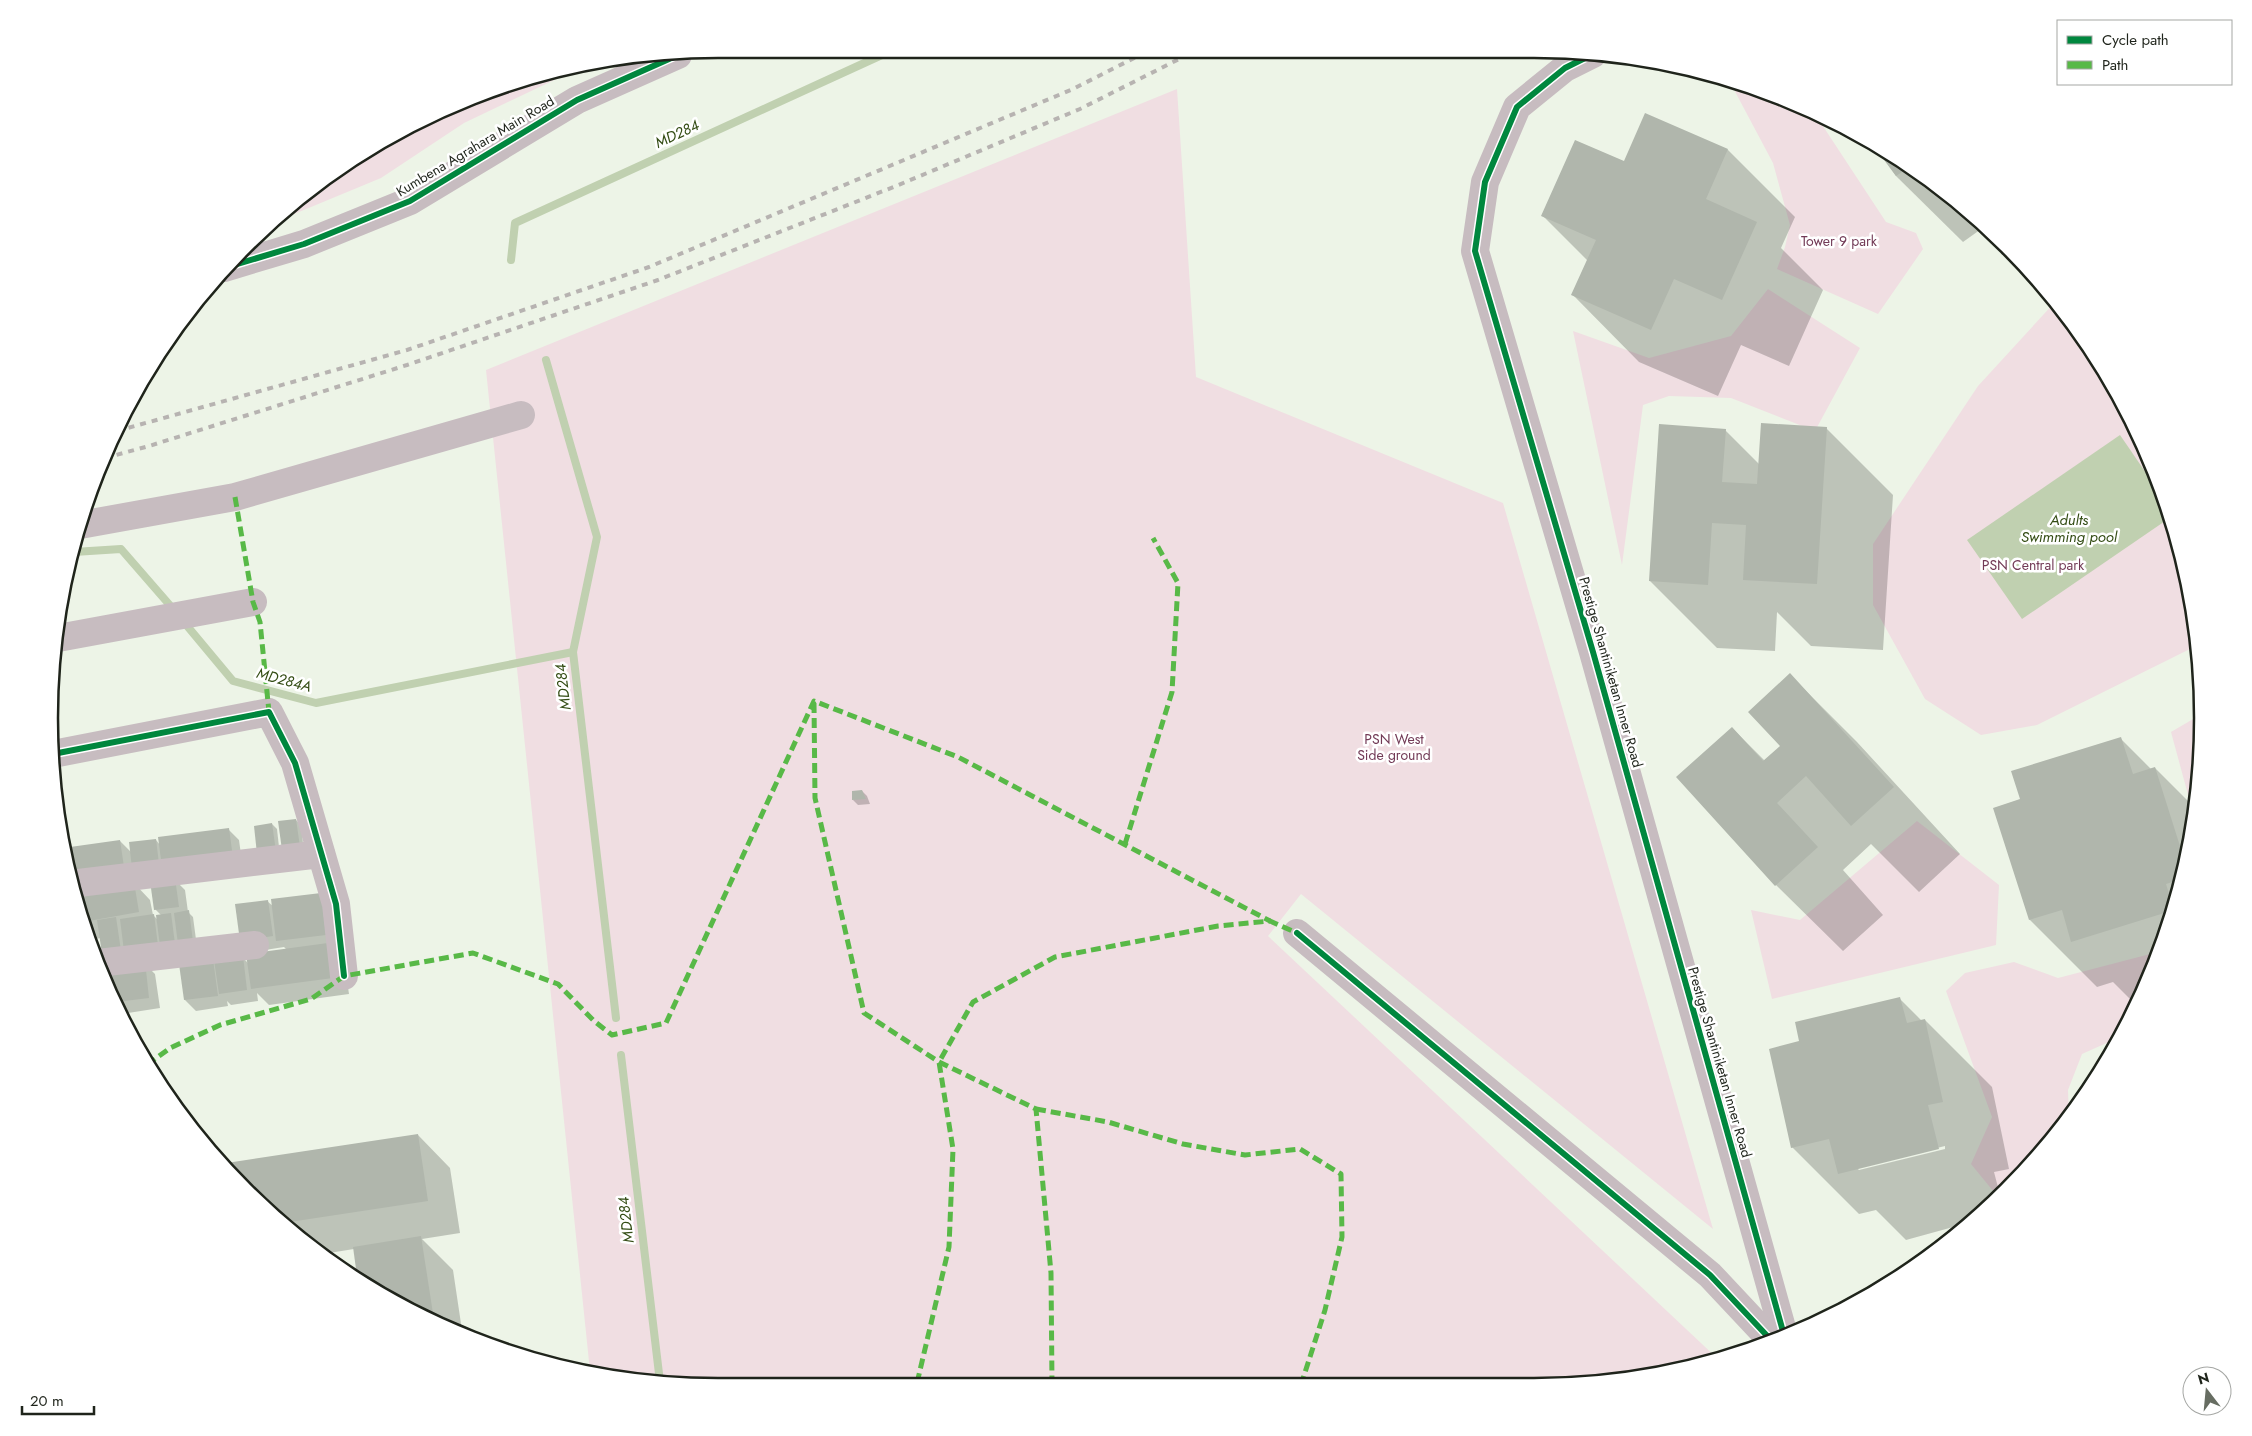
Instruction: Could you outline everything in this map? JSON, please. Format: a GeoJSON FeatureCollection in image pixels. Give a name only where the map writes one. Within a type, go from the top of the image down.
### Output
{"type":"FeatureCollection","features":[{"type":"Feature","properties":{"kind":"street","name":"Prestige Shantiniketan Inner Road"},"geometry":{"type":"LineString","coordinates":[[1582,59],[1565,68],[1517,108],[1485,182],[1474,251],[1593,652],[1782,1330]]}},
{"type":"Feature","properties":{"kind":"street","name":"Kumbena Agrahara Main Road"},"geometry":{"type":"LineString","coordinates":[[239,263],[304,244],[410,201],[577,100],[665,60]]}},
{"type":"Feature","properties":{"kind":"street"},"geometry":{"type":"LineString","coordinates":[[87,524],[235,497],[521,415]]}},
{"type":"Feature","properties":{"kind":"street"},"geometry":{"type":"LineString","coordinates":[[63,637],[253,602]]}},
{"type":"Feature","properties":{"kind":"street"},"geometry":{"type":"LineString","coordinates":[[59,753],[269,712],[295,764],[336,904],[344,976]]}},
{"type":"Feature","properties":{"kind":"street"},"geometry":{"type":"LineString","coordinates":[[79,883],[321,854]]}},
{"type":"Feature","properties":{"kind":"street"},"geometry":{"type":"LineString","coordinates":[[1297,934],[1710,1275],[1767,1335]]}},
{"type":"Feature","properties":{"kind":"street"},"geometry":{"type":"LineString","coordinates":[[105,962],[255,945]]}},
{"type":"Feature","properties":{"kind":"green space"},"geometry":{"type":"Polygon","coordinates":[[[562,76],[464,123],[381,178],[289,216],[351,169],[388,146],[426,126],[465,108],[506,93],[562,76]]]}},
{"type":"Feature","properties":{"kind":"green space","name":"PSN West Side ground"},"geometry":{"type":"Polygon","coordinates":[[[1177,89],[1196,377],[1503,503],[1713,1229],[1301,894],[1268,936],[1712,1354],[1663,1366],[1620,1373],[1534,1378],[718,1378],[675,1377],[589,1366],[486,370],[1177,89]]]}},
{"type":"Feature","properties":{"kind":"green space","name":"Tower 9 park"},"geometry":{"type":"Polygon","coordinates":[[[1734,89],[1787,108],[1822,124],[1886,222],[1916,233],[1923,249],[1878,314],[1777,269],[1790,225],[1773,163],[1734,89]]]}},
{"type":"Feature","properties":{"kind":"green space"},"geometry":{"type":"Polygon","coordinates":[[[1768,289],[1860,348],[1815,431],[1731,398],[1669,396],[1643,405],[1622,565],[1573,331],[1649,358],[1731,336],[1768,289]]]}},
{"type":"Feature","properties":{"kind":"green space","name":"PSN Central park"},"geometry":{"type":"Polygon","coordinates":[[[2051,307],[2083,351],[2106,388],[2144,465],[2172,547],[2182,589],[2191,649],[2037,725],[1981,735],[1925,699],[1873,605],[1873,544],[1978,386],[2051,307]]]}},
{"type":"Feature","properties":{"kind":"green space"},"geometry":{"type":"Polygon","coordinates":[[[2194,719],[2189,800],[2171,732],[2194,719]]]}},
{"type":"Feature","properties":{"kind":"green space"},"geometry":{"type":"Polygon","coordinates":[[[1917,821],[1999,885],[1996,945],[1772,999],[1751,910],[1800,920],[1917,821]]]}},
{"type":"Feature","properties":{"kind":"green space"},"geometry":{"type":"Polygon","coordinates":[[[2150,954],[2126,1010],[2109,1042],[2082,1054],[2068,1090],[2069,1105],[2031,1153],[1994,1192],[1971,1164],[1992,1117],[1946,991],[1965,973],[2014,962],[2058,978],[2150,954]]]}},
{"type":"Feature","properties":{"kind":"water","name":"Adults Swimming pool"},"geometry":{"type":"Polygon","coordinates":[[[2120,435],[2148,476],[2164,522],[2022,619],[1967,540],[2120,435]]]}},
{"type":"Feature","properties":{"kind":"building"},"geometry":{"type":"Polygon","coordinates":[[[1645,113],[1728,149],[1706,199],[1757,222],[1722,300],[1674,279],[1651,330],[1571,295],[1596,240],[1541,216],[1575,140],[1624,161],[1645,113]]]}},
{"type":"Feature","properties":{"kind":"building"},"geometry":{"type":"Polygon","coordinates":[[[1882,157],[1904,171],[1896,176],[1882,157]]]}},
{"type":"Feature","properties":{"kind":"building"},"geometry":{"type":"Polygon","coordinates":[[[1761,423],[1827,427],[1817,584],[1743,580],[1746,525],[1712,523],[1708,585],[1649,581],[1659,424],[1726,429],[1722,482],[1757,484],[1761,423]]]}},
{"type":"Feature","properties":{"kind":"building"},"geometry":{"type":"Polygon","coordinates":[[[1790,673],[1894,787],[1851,826],[1806,776],[1777,803],[1818,847],[1775,886],[1676,777],[1732,727],[1763,761],[1780,746],[1748,712],[1790,673]]]}},
{"type":"Feature","properties":{"kind":"building"},"geometry":{"type":"Polygon","coordinates":[[[2121,737],[2133,774],[2155,767],[2181,850],[2174,882],[2166,884],[2170,896],[2164,913],[2071,942],[2062,910],[2029,920],[1993,808],[2020,799],[2011,771],[2121,737]]]}},
{"type":"Feature","properties":{"kind":"building"},"geometry":{"type":"Polygon","coordinates":[[[862,790],[866,799],[852,800],[852,791],[862,790]]]}},
{"type":"Feature","properties":{"kind":"building"},"geometry":{"type":"Polygon","coordinates":[[[296,819],[300,847],[282,850],[278,821],[296,819]]]}},
{"type":"Feature","properties":{"kind":"building"},"geometry":{"type":"Polygon","coordinates":[[[272,823],[276,852],[257,854],[254,826],[272,823]]]}},
{"type":"Feature","properties":{"kind":"building"},"geometry":{"type":"Polygon","coordinates":[[[229,828],[233,858],[162,867],[158,837],[229,828]]]}},
{"type":"Feature","properties":{"kind":"building"},"geometry":{"type":"Polygon","coordinates":[[[156,839],[159,864],[132,868],[129,842],[156,839]]]}},
{"type":"Feature","properties":{"kind":"building"},"geometry":{"type":"Polygon","coordinates":[[[120,840],[124,867],[76,874],[70,847],[120,840]]]}},
{"type":"Feature","properties":{"kind":"building"},"geometry":{"type":"Polygon","coordinates":[[[175,878],[179,907],[154,910],[150,881],[175,878]]]}},
{"type":"Feature","properties":{"kind":"building"},"geometry":{"type":"Polygon","coordinates":[[[134,882],[139,912],[90,921],[81,891],[134,882]]]}},
{"type":"Feature","properties":{"kind":"building"},"geometry":{"type":"Polygon","coordinates":[[[321,893],[326,935],[276,941],[271,899],[321,893]]]}},
{"type":"Feature","properties":{"kind":"building"},"geometry":{"type":"Polygon","coordinates":[[[268,900],[273,936],[240,941],[235,904],[268,900]]]}},
{"type":"Feature","properties":{"kind":"building"},"geometry":{"type":"Polygon","coordinates":[[[189,910],[193,942],[178,944],[174,913],[189,910]]]}},
{"type":"Feature","properties":{"kind":"building"},"geometry":{"type":"Polygon","coordinates":[[[171,913],[175,944],[160,946],[156,915],[171,913]]]}},
{"type":"Feature","properties":{"kind":"building"},"geometry":{"type":"Polygon","coordinates":[[[154,914],[158,946],[124,951],[120,919],[154,914]]]}},
{"type":"Feature","properties":{"kind":"building"},"geometry":{"type":"Polygon","coordinates":[[[116,917],[121,951],[102,954],[97,920],[116,917]]]}},
{"type":"Feature","properties":{"kind":"building"},"geometry":{"type":"Polygon","coordinates":[[[328,943],[333,978],[251,989],[246,954],[328,943]]]}},
{"type":"Feature","properties":{"kind":"building"},"geometry":{"type":"Polygon","coordinates":[[[243,956],[247,990],[219,994],[214,960],[243,956]]]}},
{"type":"Feature","properties":{"kind":"building"},"geometry":{"type":"Polygon","coordinates":[[[213,959],[218,996],[184,1000],[179,964],[213,959]]]}},
{"type":"Feature","properties":{"kind":"building"},"geometry":{"type":"Polygon","coordinates":[[[145,961],[149,998],[122,1001],[113,982],[111,966],[145,961]]]}},
{"type":"Feature","properties":{"kind":"building"},"geometry":{"type":"Polygon","coordinates":[[[1900,997],[1907,1023],[1925,1019],[1943,1102],[1928,1105],[1939,1149],[1838,1174],[1829,1139],[1791,1148],[1769,1049],[1799,1041],[1795,1022],[1900,997]]]}},
{"type":"Feature","properties":{"kind":"building"},"geometry":{"type":"Polygon","coordinates":[[[418,1134],[428,1201],[291,1222],[251,1185],[230,1162],[418,1134]]]}},
{"type":"Feature","properties":{"kind":"building"},"geometry":{"type":"Polygon","coordinates":[[[421,1236],[433,1313],[388,1290],[356,1270],[353,1247],[421,1236]]]}},
{"type":"Feature","properties":{"kind":"waterway","name":"MD284"},"geometry":{"type":"LineString","coordinates":[[511,260],[515,223],[875,58]]}},
{"type":"Feature","properties":{"kind":"waterway","name":"MD284"},"geometry":{"type":"LineString","coordinates":[[546,360],[597,537],[573,652],[616,1018]]}},
{"type":"Feature","properties":{"kind":"waterway","name":"MD284A"},"geometry":{"type":"LineString","coordinates":[[79,552],[121,549],[174,610]]}},
{"type":"Feature","properties":{"kind":"waterway","name":"MD284A"},"geometry":{"type":"LineString","coordinates":[[183,621],[233,681],[316,703],[573,652]]}},
{"type":"Feature","properties":{"kind":"waterway","name":"MD284"},"geometry":{"type":"LineString","coordinates":[[621,1055],[659,1376]]}},
{"type":"Feature","properties":{"kind":"railway"},"geometry":{"type":"LineString","coordinates":[[125,429],[407,350],[649,267],[1073,89],[1134,58]]}},
{"type":"Feature","properties":{"kind":"railway"},"geometry":{"type":"LineString","coordinates":[[112,456],[407,365],[658,280],[896,186],[1080,109],[1181,58]]}},
{"type":"Feature","properties":{"kind":"marked path"},"geometry":{"type":"LineString","coordinates":[[235,497],[253,602],[260,622],[269,712]]}},
{"type":"Feature","properties":{"kind":"marked path"},"geometry":{"type":"LineString","coordinates":[[1125,844],[1172,692],[1178,583],[1153,538]]}},
{"type":"Feature","properties":{"kind":"marked path"},"geometry":{"type":"LineString","coordinates":[[154,1060],[170,1048],[220,1025],[311,999],[344,976],[473,953],[558,984],[594,1021],[612,1035],[666,1023],[814,701],[958,757],[1270,921]]}},
{"type":"Feature","properties":{"kind":"marked path"},"geometry":{"type":"LineString","coordinates":[[814,703],[815,798],[864,1013],[939,1062],[1036,1109],[1051,1273],[1052,1378]]}},
{"type":"Feature","properties":{"kind":"marked path"},"geometry":{"type":"LineString","coordinates":[[918,1378],[949,1247],[953,1149],[939,1062],[973,1002],[1055,957],[1218,926],[1270,921],[1297,933]]}},
{"type":"Feature","properties":{"kind":"marked path"},"geometry":{"type":"LineString","coordinates":[[1036,1109],[1108,1122],[1183,1144],[1245,1155],[1300,1149],[1341,1174],[1342,1237],[1325,1310],[1303,1378]]}},
{"type":"Feature","properties":{"kind":"cycle path"},"geometry":{"type":"LineString","coordinates":[[1582,59],[1565,68],[1517,107],[1485,182],[1475,251],[1593,652],[1783,1330]]}},
{"type":"Feature","properties":{"kind":"cycle path"},"geometry":{"type":"LineString","coordinates":[[239,263],[304,244],[410,201],[577,100],[667,60]]}},
{"type":"Feature","properties":{"kind":"cycle path"},"geometry":{"type":"LineString","coordinates":[[59,753],[269,712],[295,763],[336,904],[344,976]]}},
{"type":"Feature","properties":{"kind":"cycle path"},"geometry":{"type":"LineString","coordinates":[[1297,933],[1710,1275],[1767,1335]]}}]}
